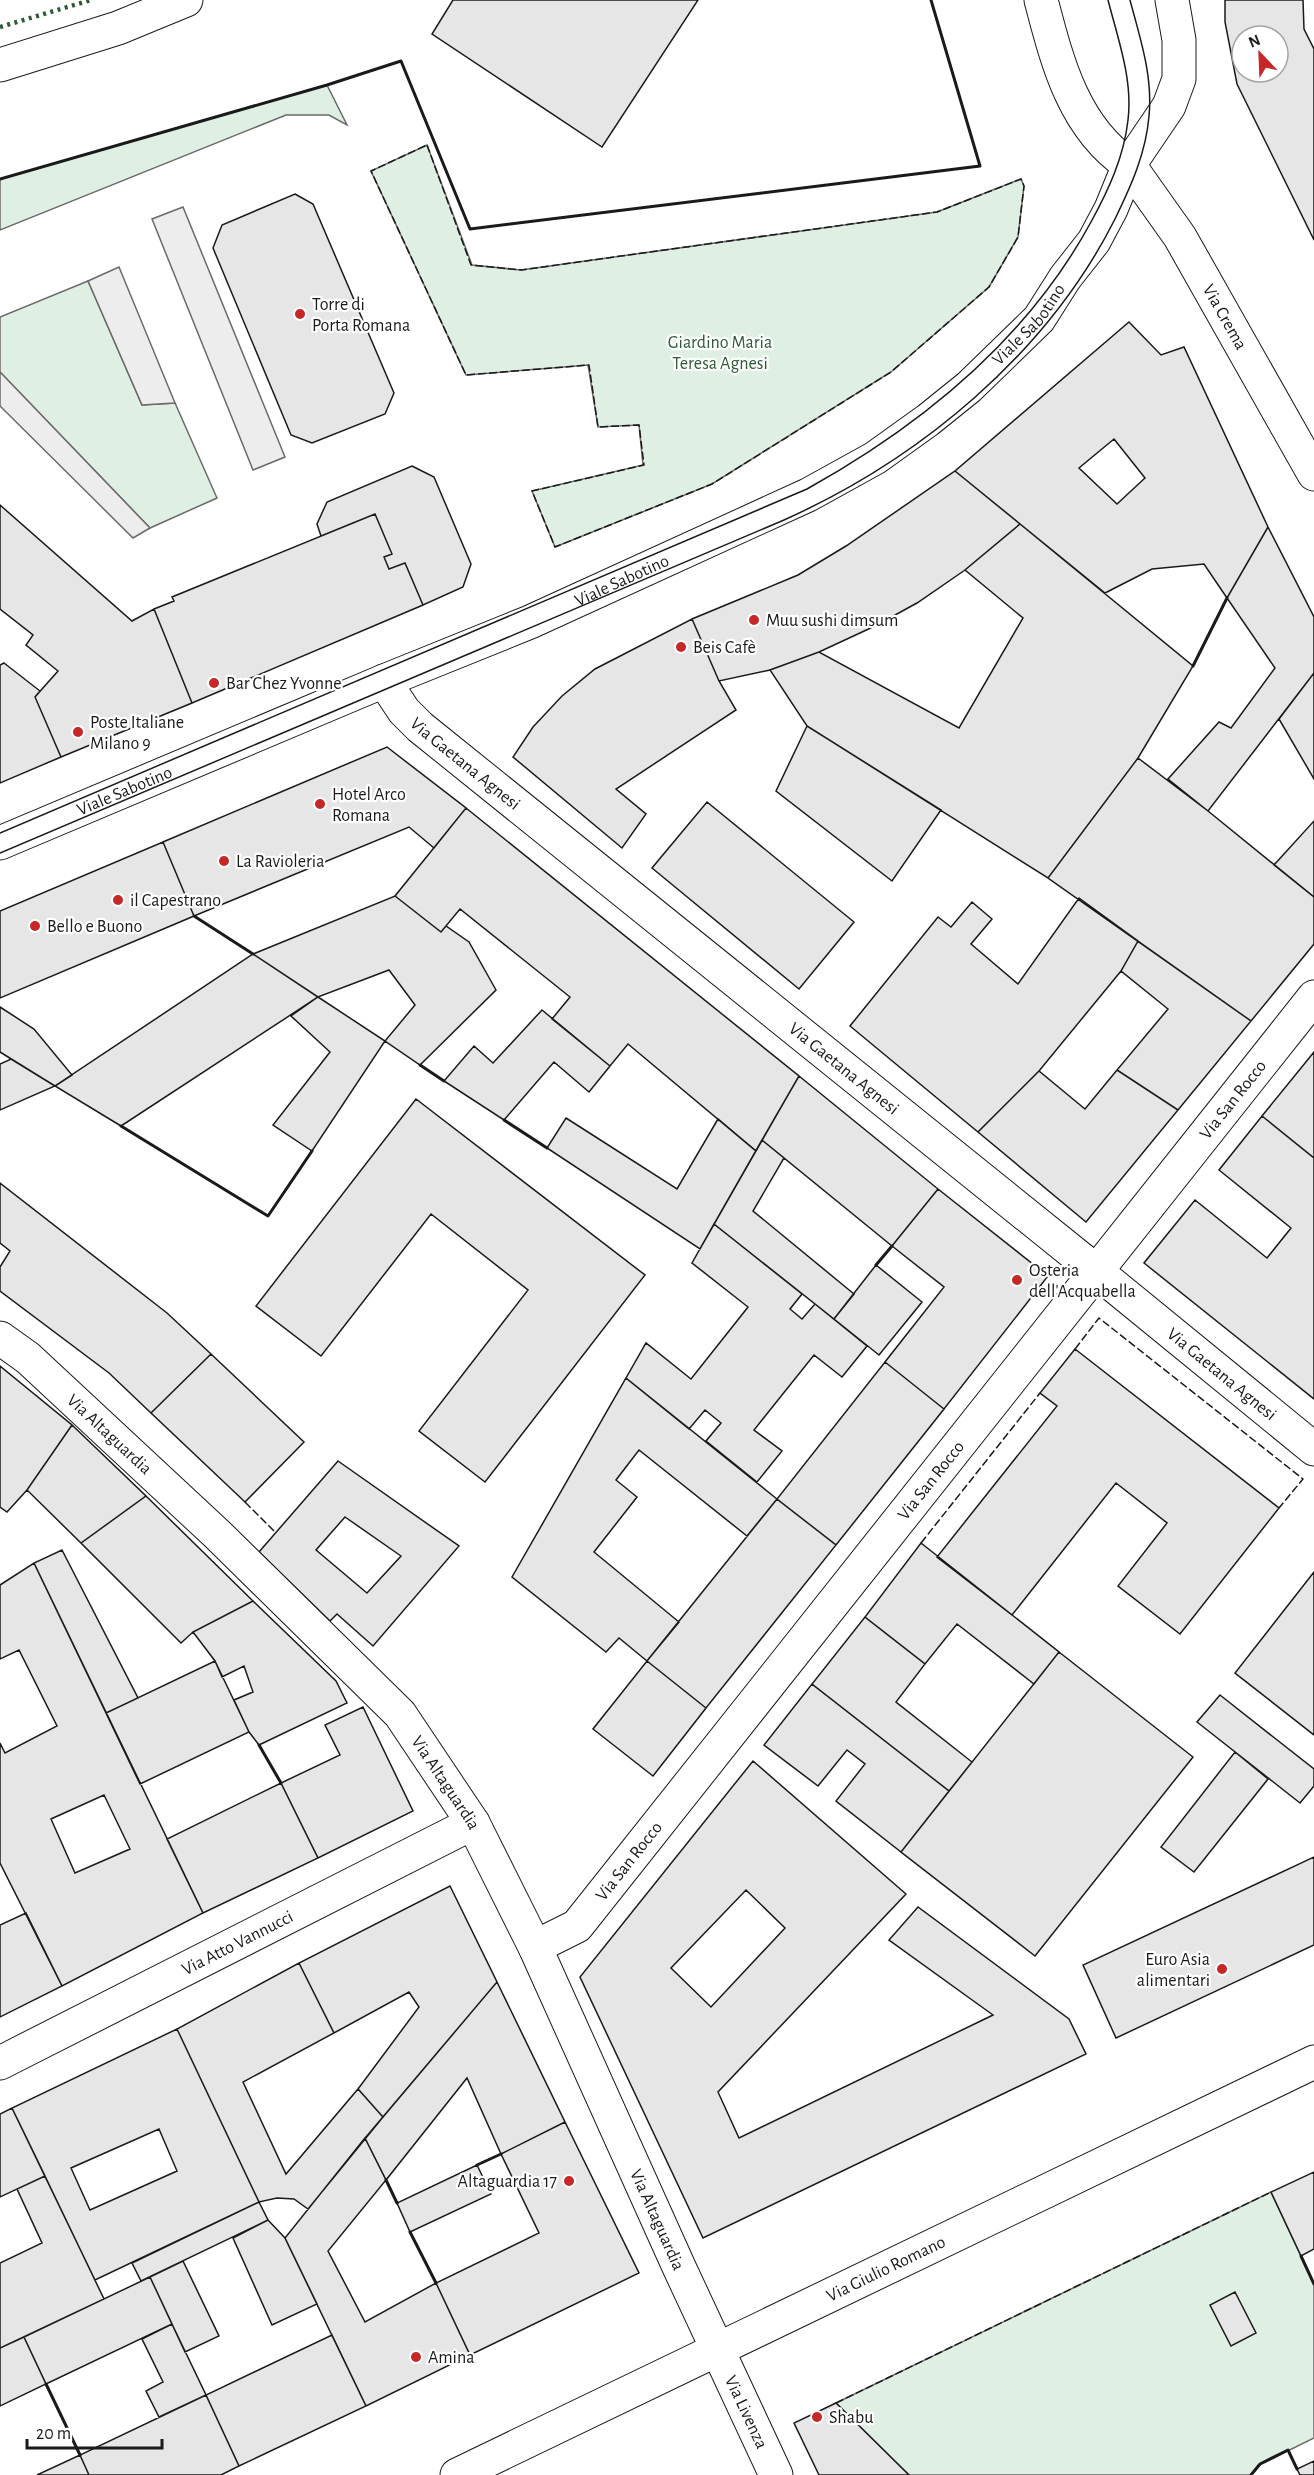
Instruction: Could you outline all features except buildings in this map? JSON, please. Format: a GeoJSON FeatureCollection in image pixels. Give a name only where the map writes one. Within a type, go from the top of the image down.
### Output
{"type":"FeatureCollection","features":[{"type":"Feature","properties":{"kind":"street"},"geometry":{"type":"LineString","coordinates":[[0,65],[118,28],[186,0]]}},
{"type":"Feature","properties":{"kind":"street"},"geometry":{"type":"LineString","coordinates":[[1041,0],[1056,57],[1075,106],[1105,144],[1129,165]]}},
{"type":"Feature","properties":{"kind":"street","name":"Viale Sabotino"},"geometry":{"type":"LineString","coordinates":[[0,843],[530,622],[808,495],[893,445],[928,420],[969,387],[1039,319],[1065,278],[1094,241],[1111,209],[1129,165],[1169,106],[1179,79],[1179,40],[1172,0]]}},
{"type":"Feature","properties":{"kind":"street","name":"Via Crema"},"geometry":{"type":"LineString","coordinates":[[1129,165],[1178,234],[1314,474]]}},
{"type":"Feature","properties":{"kind":"street","name":"Via Gaetana Agnesi"},"geometry":{"type":"LineString","coordinates":[[384,681],[404,711],[420,727],[1314,1449]]}},
{"type":"Feature","properties":{"kind":"street","name":"Via San Rocco"},"geometry":{"type":"LineString","coordinates":[[535,1947],[577,1926],[1314,997]]}},
{"type":"Feature","properties":{"kind":"street","name":"Via Altaguardia"},"geometry":{"type":"LineString","coordinates":[[0,1338],[28,1358],[217,1534],[400,1714],[473,1823],[535,1947],[718,2350]]}},
{"type":"Feature","properties":{"kind":"street","name":"Via Atto Vannucci"},"geometry":{"type":"LineString","coordinates":[[0,2064],[473,1823]]}},
{"type":"Feature","properties":{"kind":"street","name":"Via Giulio Romano"},"geometry":{"type":"LineString","coordinates":[[457,2475],[1314,2062]]}},
{"type":"Feature","properties":{"kind":"street","name":"Via Livenza"},"geometry":{"type":"LineString","coordinates":[[718,2350],[776,2475]]}},
{"type":"Feature","properties":{"kind":"green space"},"geometry":{"type":"Polygon","coordinates":[[[327,85],[347,125],[329,115],[286,115],[0,230],[0,179],[327,85]]]}},
{"type":"Feature","properties":{"kind":"green space","name":"Giardino Maria Teresa Agnesi"},"geometry":{"type":"Polygon","coordinates":[[[427,145],[472,265],[521,270],[937,212],[1021,179],[1024,186],[1018,237],[989,287],[891,372],[712,484],[555,547],[532,491],[643,465],[639,425],[598,427],[588,365],[466,375],[371,171],[427,145]]]}},
{"type":"Feature","properties":{"kind":"green space"},"geometry":{"type":"Polygon","coordinates":[[[88,281],[142,405],[175,403],[217,498],[150,528],[0,372],[0,317],[88,281]]]}},
{"type":"Feature","properties":{"kind":"green space"},"geometry":{"type":"Polygon","coordinates":[[[1271,2192],[1314,2284],[1314,2438],[1261,2464],[1251,2475],[909,2475],[836,2403],[1271,2192]]]}},
{"type":"Feature","properties":{"kind":"shaded area"},"geometry":{"type":"Polygon","coordinates":[[[183,207],[285,457],[253,470],[152,219],[183,207]]]}},
{"type":"Feature","properties":{"kind":"shaded area"},"geometry":{"type":"Polygon","coordinates":[[[119,267],[175,403],[142,405],[88,281],[119,267]]]}},
{"type":"Feature","properties":{"kind":"shaded area"},"geometry":{"type":"Polygon","coordinates":[[[0,372],[150,528],[133,538],[0,406],[0,372]]]}},
{"type":"Feature","properties":{"kind":"tram line"},"geometry":{"type":"LineString","coordinates":[[0,833],[807,489],[850,464],[931,408],[968,376],[1036,304],[1065,265],[1109,186],[1123,147],[1129,105],[1127,75],[1108,0]]}},
{"type":"Feature","properties":{"kind":"tram line"},"geometry":{"type":"LineString","coordinates":[[0,853],[784,520],[884,466],[931,434],[975,397],[1016,357],[1054,314],[1087,268],[1121,207],[1145,143],[1150,101],[1145,57],[1130,0]]}},
{"type":"Feature","properties":{"kind":"hedge"},"geometry":{"type":"LineString","coordinates":[[0,27],[91,0]]}},
{"type":"Feature","properties":{"kind":"fence"},"geometry":{"type":"LineString","coordinates":[[427,145],[471,265],[521,270],[937,212],[1021,179],[1024,186],[1018,237],[989,287],[891,372],[712,484],[555,547],[532,491],[644,465],[639,425],[598,427],[589,365],[466,375],[371,171],[427,145]]}},
{"type":"Feature","properties":{"kind":"fence"},"geometry":{"type":"LineString","coordinates":[[1075,1349],[1099,1318],[1303,1479],[1279,1508]]}},
{"type":"Feature","properties":{"kind":"fence"},"geometry":{"type":"LineString","coordinates":[[921,1543],[1040,1393]]}},
{"type":"Feature","properties":{"kind":"fence"},"geometry":{"type":"LineString","coordinates":[[245,1502],[276,1533]]}},
{"type":"Feature","properties":{"kind":"fence"},"geometry":{"type":"LineString","coordinates":[[836,2403],[1271,2192]]}},
{"type":"Feature","properties":{"kind":"wall"},"geometry":{"type":"LineString","coordinates":[[0,179],[327,85],[401,61],[470,229],[980,166],[931,0]]}},
{"type":"Feature","properties":{"kind":"wall"},"geometry":{"type":"LineString","coordinates":[[1193,666],[1227,598]]}},
{"type":"Feature","properties":{"kind":"wall"},"geometry":{"type":"LineString","coordinates":[[194,916],[253,954]]}},
{"type":"Feature","properties":{"kind":"wall"},"geometry":{"type":"LineString","coordinates":[[420,1065],[444,1081]]}},
{"type":"Feature","properties":{"kind":"wall"},"geometry":{"type":"LineString","coordinates":[[504,1120],[547,1148]]}},
{"type":"Feature","properties":{"kind":"wall"},"geometry":{"type":"LineString","coordinates":[[121,1126],[268,1216],[312,1151]]}},
{"type":"Feature","properties":{"kind":"wall"},"geometry":{"type":"LineString","coordinates":[[876,1265],[892,1246]]}},
{"type":"Feature","properties":{"kind":"wall"},"geometry":{"type":"LineString","coordinates":[[259,1745],[281,1783]]}},
{"type":"Feature","properties":{"kind":"wall"},"geometry":{"type":"LineString","coordinates":[[477,2165],[501,2154]]}},
{"type":"Feature","properties":{"kind":"wall"},"geometry":{"type":"LineString","coordinates":[[386,2180],[397,2203]]}},
{"type":"Feature","properties":{"kind":"wall"},"geometry":{"type":"LineString","coordinates":[[410,2232],[436,2283]]}},
{"type":"Feature","properties":{"kind":"wall"},"geometry":{"type":"LineString","coordinates":[[1301,2256],[1314,2284]]}},
{"type":"Feature","properties":{"kind":"wall"},"geometry":{"type":"LineString","coordinates":[[46,2384],[80,2455]]}},
{"type":"Feature","properties":{"kind":"wall"},"geometry":{"type":"LineString","coordinates":[[1251,2475],[1260,2464],[1288,2450],[1297,2469]]}},
{"type":"Feature","properties":{"kind":"place","name":"Torre di Porta Romana"},"geometry":{"type":"Point","coordinates":[300,314]}},
{"type":"Feature","properties":{"kind":"place","name":"Muu sushi dimsum"},"geometry":{"type":"Point","coordinates":[754,620]}},
{"type":"Feature","properties":{"kind":"place","name":"Beis Cafè"},"geometry":{"type":"Point","coordinates":[681,647]}},
{"type":"Feature","properties":{"kind":"place","name":"Bar Chez Yvonne"},"geometry":{"type":"Point","coordinates":[214,683]}},
{"type":"Feature","properties":{"kind":"place","name":"Poste Italiane Milano 9"},"geometry":{"type":"Point","coordinates":[78,732]}},
{"type":"Feature","properties":{"kind":"place","name":"Hotel Arco Romana"},"geometry":{"type":"Point","coordinates":[320,804]}},
{"type":"Feature","properties":{"kind":"place","name":"La Ravioleria"},"geometry":{"type":"Point","coordinates":[224,861]}},
{"type":"Feature","properties":{"kind":"place","name":"il Capestrano"},"geometry":{"type":"Point","coordinates":[118,900]}},
{"type":"Feature","properties":{"kind":"place","name":"Bello e Buono"},"geometry":{"type":"Point","coordinates":[35,926]}},
{"type":"Feature","properties":{"kind":"place","name":"Osteria dell'Acquabella"},"geometry":{"type":"Point","coordinates":[1017,1280]}},
{"type":"Feature","properties":{"kind":"place","name":"Euro Asia alimentari"},"geometry":{"type":"Point","coordinates":[1222,1969]}},
{"type":"Feature","properties":{"kind":"place","name":"Altaguardia 17"},"geometry":{"type":"Point","coordinates":[569,2181]}},
{"type":"Feature","properties":{"kind":"place","name":"Amina"},"geometry":{"type":"Point","coordinates":[416,2357]}},
{"type":"Feature","properties":{"kind":"place","name":"Shabu"},"geometry":{"type":"Point","coordinates":[817,2417]}}]}
